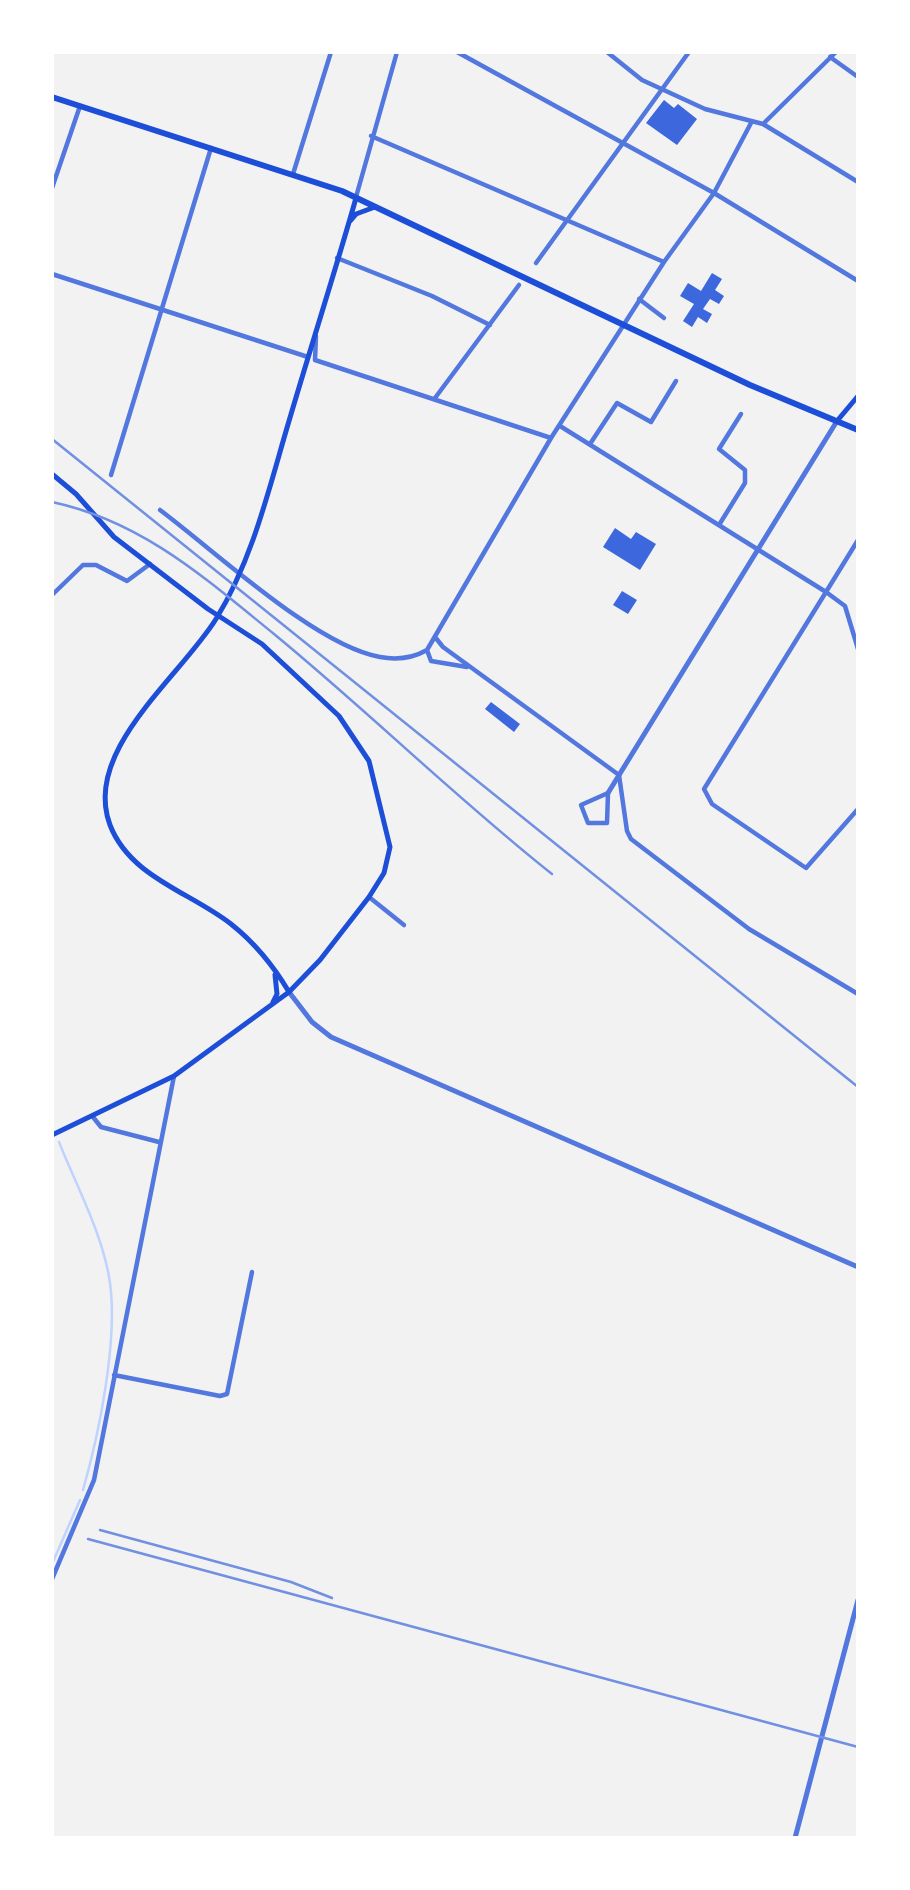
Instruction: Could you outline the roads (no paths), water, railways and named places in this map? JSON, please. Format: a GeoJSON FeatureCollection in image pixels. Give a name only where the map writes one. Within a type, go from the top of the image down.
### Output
{"type":"FeatureCollection","features":[{"type":"Feature","properties":{"kind":"main road"},"geometry":{"type":"LineString","coordinates":[[52,97],[293,174],[356,198],[750,385],[858,430]]}},
{"type":"Feature","properties":{"kind":"main road"},"geometry":{"type":"LineString","coordinates":[[289,992],[272,965],[229,922],[134,861],[115,836],[107,815],[105,784],[119,744],[207,633],[242,567],[356,198]]}},
{"type":"Feature","properties":{"kind":"main road"},"geometry":{"type":"LineString","coordinates":[[348,224],[356,214],[375,206]]}},
{"type":"Feature","properties":{"kind":"main road"},"geometry":{"type":"LineString","coordinates":[[837,421],[858,396]]}},
{"type":"Feature","properties":{"kind":"main road"},"geometry":{"type":"LineString","coordinates":[[52,474],[76,494],[106,530],[208,609],[274,653],[339,716],[369,761],[390,839],[389,861],[369,898],[320,960],[289,992],[174,1076],[52,1135]]}},
{"type":"Feature","properties":{"kind":"main road"},"geometry":{"type":"LineString","coordinates":[[270,1006],[277,988],[272,965]]}},
{"type":"Feature","properties":{"kind":"street"},"geometry":{"type":"LineString","coordinates":[[293,174],[331,52]]}},
{"type":"Feature","properties":{"kind":"street"},"geometry":{"type":"LineString","coordinates":[[356,198],[371,136],[397,52]]}},
{"type":"Feature","properties":{"kind":"street"},"geometry":{"type":"LineString","coordinates":[[457,52],[714,193],[858,281]]}},
{"type":"Feature","properties":{"kind":"street"},"geometry":{"type":"LineString","coordinates":[[607,52],[642,80],[705,109],[763,124],[858,182]]}},
{"type":"Feature","properties":{"kind":"street"},"geometry":{"type":"LineString","coordinates":[[536,263],[689,52]]}},
{"type":"Feature","properties":{"kind":"street"},"geometry":{"type":"LineString","coordinates":[[763,124],[836,52]]}},
{"type":"Feature","properties":{"kind":"street"},"geometry":{"type":"LineString","coordinates":[[830,57],[858,77]]}},
{"type":"Feature","properties":{"kind":"street"},"geometry":{"type":"LineString","coordinates":[[52,188],[80,106]]}},
{"type":"Feature","properties":{"kind":"street"},"geometry":{"type":"LineString","coordinates":[[160,510],[296,615],[339,642],[382,658],[410,657],[427,650],[551,438],[639,299],[714,193],[751,123]]}},
{"type":"Feature","properties":{"kind":"street"},"geometry":{"type":"LineString","coordinates":[[371,136],[664,262]]}},
{"type":"Feature","properties":{"kind":"street"},"geometry":{"type":"LineString","coordinates":[[111,475],[211,148]]}},
{"type":"Feature","properties":{"kind":"street"},"geometry":{"type":"LineString","coordinates":[[337,258],[432,296],[490,325]]}},
{"type":"Feature","properties":{"kind":"street"},"geometry":{"type":"LineString","coordinates":[[52,274],[308,357]]}},
{"type":"Feature","properties":{"kind":"street"},"geometry":{"type":"LineString","coordinates":[[435,398],[519,285]]}},
{"type":"Feature","properties":{"kind":"street"},"geometry":{"type":"LineString","coordinates":[[639,299],[664,318]]}},
{"type":"Feature","properties":{"kind":"street"},"geometry":{"type":"LineString","coordinates":[[316,330],[315,360],[551,438]]}},
{"type":"Feature","properties":{"kind":"street"},"geometry":{"type":"LineString","coordinates":[[590,444],[617,402],[651,422],[676,381]]}},
{"type":"Feature","properties":{"kind":"street"},"geometry":{"type":"LineString","coordinates":[[719,525],[745,483],[745,470],[719,449],[741,414]]}},
{"type":"Feature","properties":{"kind":"street"},"geometry":{"type":"LineString","coordinates":[[608,793],[581,805],[588,823],[599,825],[607,822],[608,793],[837,421]]}},
{"type":"Feature","properties":{"kind":"street"},"geometry":{"type":"LineString","coordinates":[[560,426],[845,606],[858,649]]}},
{"type":"Feature","properties":{"kind":"street"},"geometry":{"type":"LineString","coordinates":[[858,540],[705,785],[704,792],[712,804],[806,868],[858,809]]}},
{"type":"Feature","properties":{"kind":"street"},"geometry":{"type":"LineString","coordinates":[[52,596],[83,565],[96,565],[127,582],[150,564]]}},
{"type":"Feature","properties":{"kind":"street"},"geometry":{"type":"LineString","coordinates":[[435,637],[619,775],[627,831],[631,839],[749,929],[858,994]]}},
{"type":"Feature","properties":{"kind":"street"},"geometry":{"type":"LineString","coordinates":[[427,650],[431,661],[462,665],[481,674]]}},
{"type":"Feature","properties":{"kind":"street"},"geometry":{"type":"LineString","coordinates":[[369,898],[404,925]]}},
{"type":"Feature","properties":{"kind":"street"},"geometry":{"type":"LineString","coordinates":[[289,992],[312,1022],[331,1037],[858,1267]]}},
{"type":"Feature","properties":{"kind":"street"},"geometry":{"type":"LineString","coordinates":[[52,1579],[91,1489],[174,1076]]}},
{"type":"Feature","properties":{"kind":"street"},"geometry":{"type":"LineString","coordinates":[[93,1117],[101,1127],[159,1142]]}},
{"type":"Feature","properties":{"kind":"street"},"geometry":{"type":"LineString","coordinates":[[114,1375],[220,1396],[227,1394],[252,1272]]}},
{"type":"Feature","properties":{"kind":"street"},"geometry":{"type":"LineString","coordinates":[[795,1838],[858,1600]]}},
{"type":"Feature","properties":{"kind":"waterway"},"geometry":{"type":"LineString","coordinates":[[59,1142],[102,1248],[112,1306],[106,1387],[83,1490]]}},
{"type":"Feature","properties":{"kind":"waterway"},"geometry":{"type":"LineString","coordinates":[[52,1564],[80,1500]]}},
{"type":"Feature","properties":{"kind":"railway"},"geometry":{"type":"LineString","coordinates":[[52,439],[858,1087]]}},
{"type":"Feature","properties":{"kind":"railway"},"geometry":{"type":"LineString","coordinates":[[52,502],[115,523],[171,554],[198,573],[309,664],[552,874]]}},
{"type":"Feature","properties":{"kind":"railway"},"geometry":{"type":"LineString","coordinates":[[100,1530],[291,1582],[332,1598]]}},
{"type":"Feature","properties":{"kind":"railway"},"geometry":{"type":"LineString","coordinates":[[88,1539],[858,1747]]}}]}
